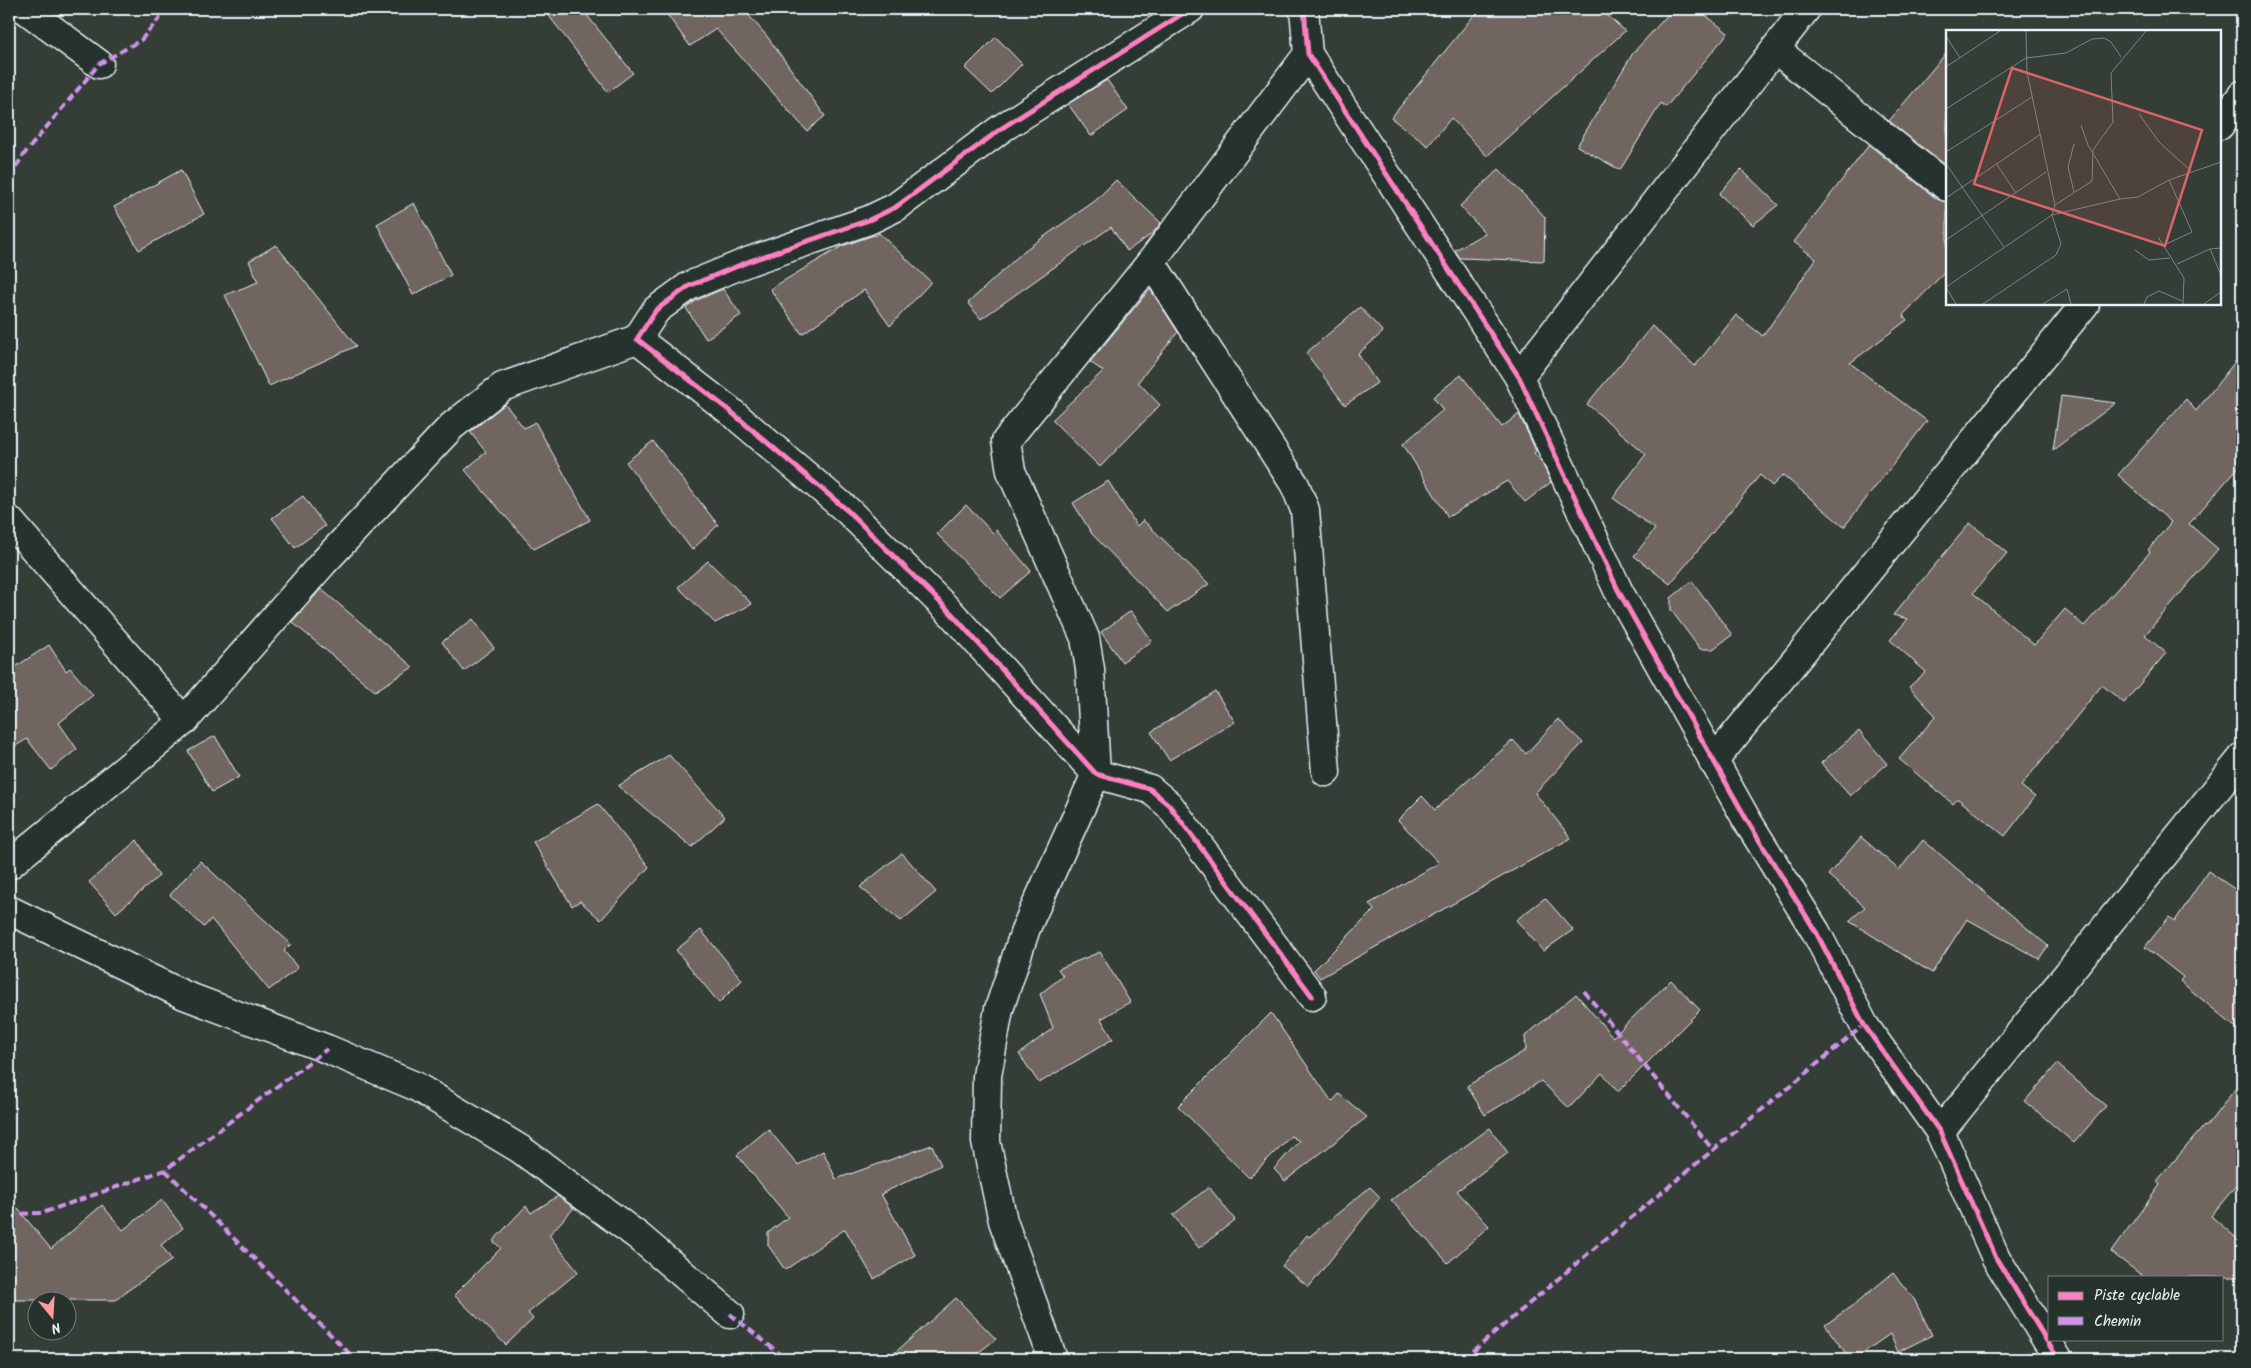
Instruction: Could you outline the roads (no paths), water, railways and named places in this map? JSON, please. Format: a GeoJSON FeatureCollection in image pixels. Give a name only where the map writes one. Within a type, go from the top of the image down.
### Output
{"type":"FeatureCollection","features":[{"type":"Feature","properties":{"kind":"street"},"geometry":{"type":"LineString","coordinates":[[25,9],[99,64]]}},
{"type":"Feature","properties":{"kind":"street"},"geometry":{"type":"LineString","coordinates":[[9,865],[184,720],[323,563],[452,426],[502,387],[637,339],[656,310],[689,286],[750,261],[869,220],[896,207],[1002,128],[1190,9]]}},
{"type":"Feature","properties":{"kind":"street"},"geometry":{"type":"LineString","coordinates":[[1304,9],[1308,54],[1519,377],[1618,590],[1713,762],[1816,932],[1864,1025],[1940,1132],[1996,1258],[2058,1359]]}},
{"type":"Feature","properties":{"kind":"street"},"geometry":{"type":"LineString","coordinates":[[1519,377],[1806,9]]}},
{"type":"Feature","properties":{"kind":"street"},"geometry":{"type":"LineString","coordinates":[[1775,49],[1946,186]]}},
{"type":"Feature","properties":{"kind":"street"},"geometry":{"type":"LineString","coordinates":[[1053,1359],[1003,1221],[986,1142],[987,1076],[998,1009],[1026,928],[1096,774],[1090,669],[1085,638],[1011,471],[1006,441],[1151,262],[1308,54]]}},
{"type":"Feature","properties":{"kind":"street"},"geometry":{"type":"LineString","coordinates":[[2221,124],[2242,95]]}},
{"type":"Feature","properties":{"kind":"street"},"geometry":{"type":"LineString","coordinates":[[1151,262],[1295,485],[1305,510],[1326,772]]}},
{"type":"Feature","properties":{"kind":"street"},"geometry":{"type":"LineString","coordinates":[[1713,762],[2084,305]]}},
{"type":"Feature","properties":{"kind":"street"},"geometry":{"type":"LineString","coordinates":[[637,339],[730,411],[848,511],[952,614],[1096,774],[1150,789],[1169,805],[1312,996]]}},
{"type":"Feature","properties":{"kind":"street"},"geometry":{"type":"LineString","coordinates":[[9,520],[184,720]]}},
{"type":"Feature","properties":{"kind":"street"},"geometry":{"type":"LineString","coordinates":[[1940,1132],[2242,758]]}},
{"type":"Feature","properties":{"kind":"street"},"geometry":{"type":"LineString","coordinates":[[9,910],[184,995],[327,1049],[415,1086],[520,1149],[638,1236],[730,1314]]}}]}
